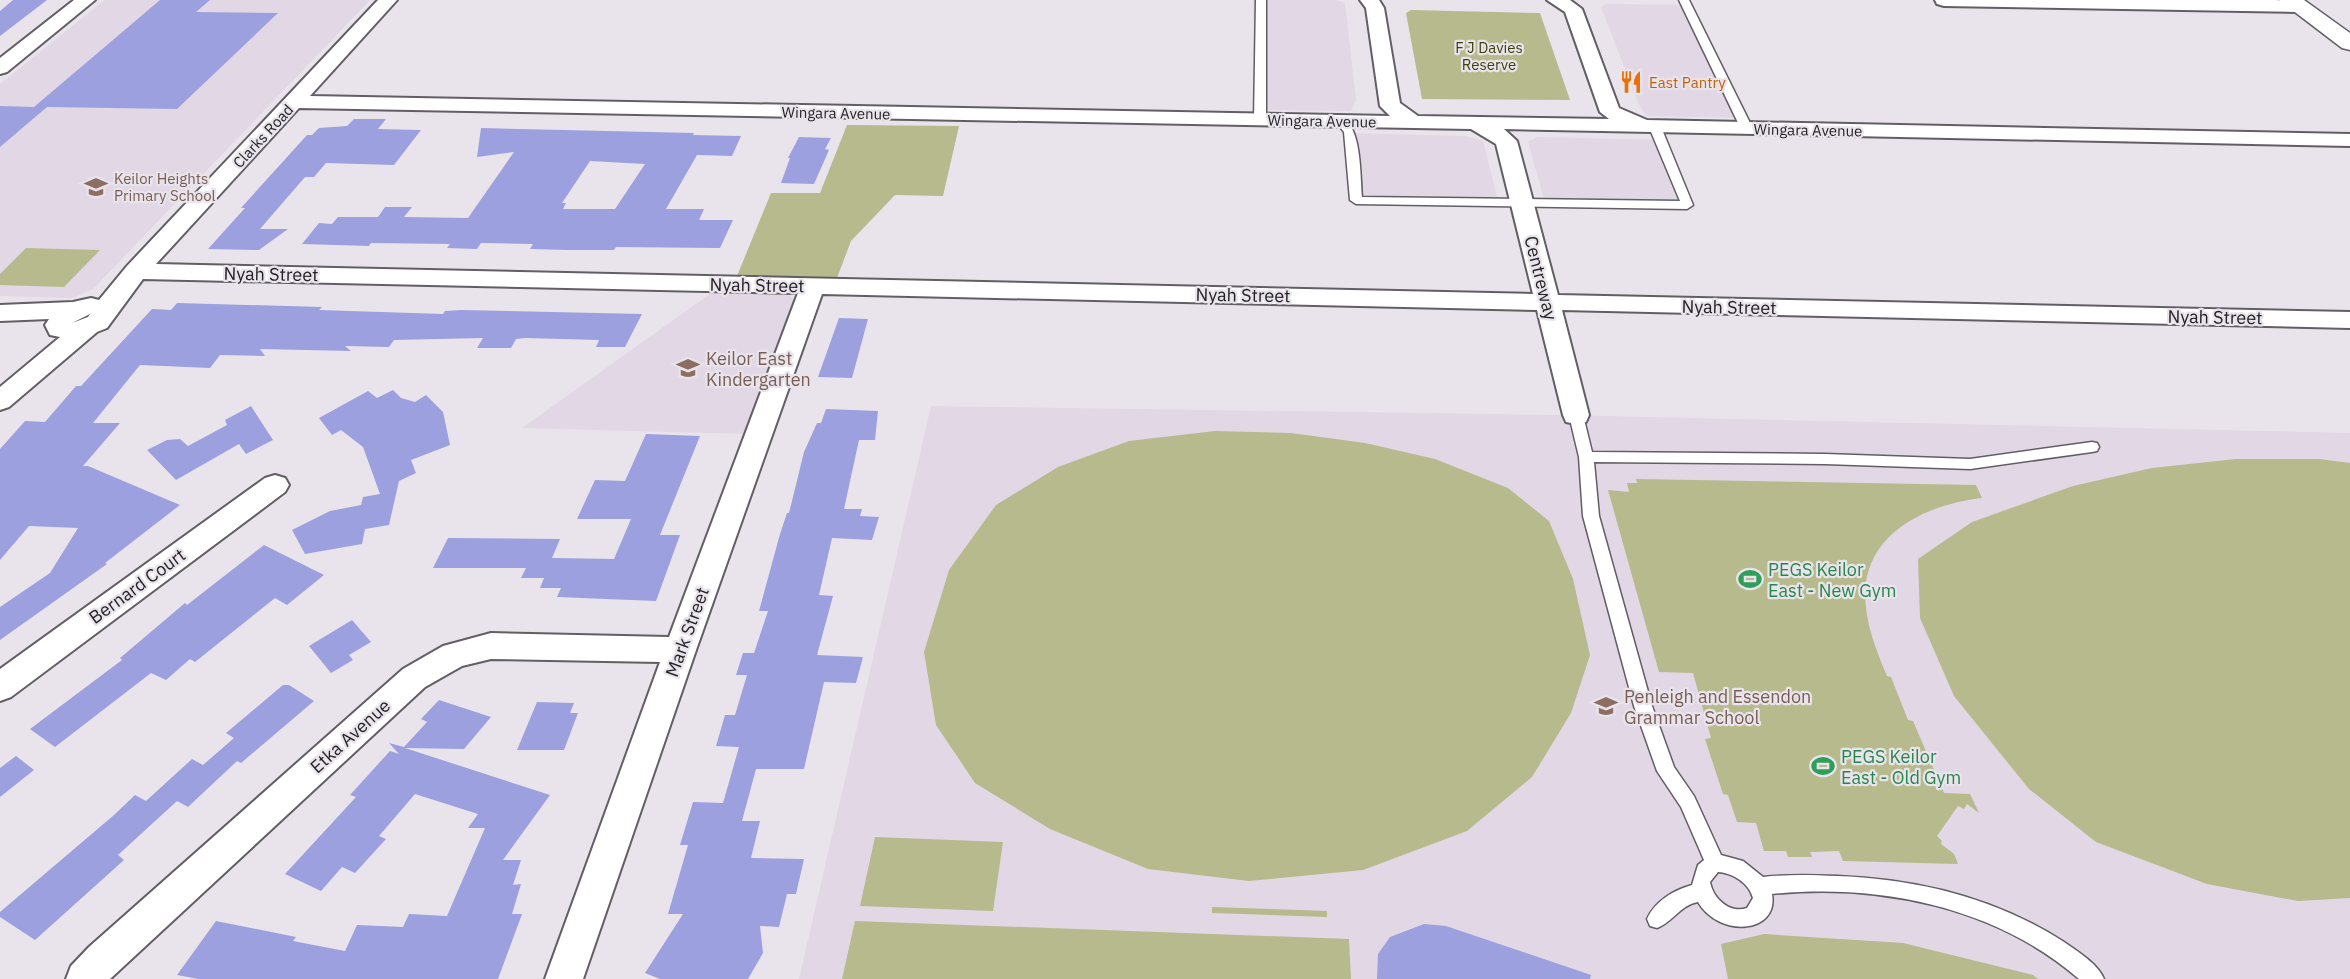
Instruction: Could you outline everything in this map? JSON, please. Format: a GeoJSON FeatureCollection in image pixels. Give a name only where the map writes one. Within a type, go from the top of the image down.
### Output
{"type":"FeatureCollection","features":[{"type":"Feature","properties":{"kind":"main road"},"geometry":{"type":"LineString","coordinates":[[2294,3],[2350,43]]}},
{"type":"Feature","properties":{"kind":"street"},"geometry":{"type":"LineString","coordinates":[[0,68],[86,0]]}},
{"type":"Feature","properties":{"kind":"street","name":"Clarks Road"},"geometry":{"type":"LineString","coordinates":[[0,401],[23,380],[78,319],[136,271],[388,0]]}},
{"type":"Feature","properties":{"kind":"street"},"geometry":{"type":"LineString","coordinates":[[1944,0],[2294,3]]}},
{"type":"Feature","properties":{"kind":"street"},"geometry":{"type":"LineString","coordinates":[[1374,3],[1390,106],[1411,121]]}},
{"type":"Feature","properties":{"kind":"street"},"geometry":{"type":"LineString","coordinates":[[1570,3],[1610,112],[1621,118],[1655,127]]}},
{"type":"Feature","properties":{"kind":"street","name":"Wingara Avenue"},"geometry":{"type":"LineString","coordinates":[[294,102],[1530,123],[2350,140]]}},
{"type":"Feature","properties":{"kind":"street"},"geometry":{"type":"LineString","coordinates":[[1341,121],[1367,118],[1390,106]]}},
{"type":"Feature","properties":{"kind":"street"},"geometry":{"type":"LineString","coordinates":[[1583,124],[1605,118],[1610,112]]}},
{"type":"Feature","properties":{"kind":"street"},"geometry":{"type":"LineString","coordinates":[[1473,123],[1493,131],[1506,141],[1514,130],[1530,123]]}},
{"type":"Feature","properties":{"kind":"street","name":"Centreway"},"geometry":{"type":"LineString","coordinates":[[1506,141],[1576,415]]}},
{"type":"Feature","properties":{"kind":"street","name":"Nyah Street"},"geometry":{"type":"LineString","coordinates":[[136,271],[2350,320]]}},
{"type":"Feature","properties":{"kind":"street","name":"Mark Street"},"geometry":{"type":"LineString","coordinates":[[564,979],[680,650],[813,286]]}},
{"type":"Feature","properties":{"kind":"street"},"geometry":{"type":"LineString","coordinates":[[8,313],[78,319]]}},
{"type":"Feature","properties":{"kind":"street","name":"Bernard Court"},"geometry":{"type":"LineString","coordinates":[[0,687],[275,485]]}},
{"type":"Feature","properties":{"kind":"street","name":"Etka Avenue"},"geometry":{"type":"LineString","coordinates":[[85,979],[102,960],[414,678],[454,655],[491,646],[680,650]]}},
{"type":"Feature","properties":{"kind":"lane"},"geometry":{"type":"LineString","coordinates":[[1260,120],[1261,0]]}},
{"type":"Feature","properties":{"kind":"lane"},"geometry":{"type":"LineString","coordinates":[[1684,0],[1747,129]]}},
{"type":"Feature","properties":{"kind":"lane"},"geometry":{"type":"LineString","coordinates":[[1341,121],[1350,132],[1356,200],[1687,205],[1655,127]]}},
{"type":"Feature","properties":{"kind":"lane"},"geometry":{"type":"LineString","coordinates":[[1576,415],[1586,457],[1591,516],[1642,706],[1666,771],[1688,802],[1715,863]]}},
{"type":"Feature","properties":{"kind":"lane"},"geometry":{"type":"LineString","coordinates":[[1586,457],[1825,459],[1970,464],[2092,447]]}},
{"type":"Feature","properties":{"kind":"lane"},"geometry":{"type":"LineString","coordinates":[[1715,863],[1740,867],[1754,879],[1759,887],[1761,904],[1751,916],[1742,918],[1723,915],[1706,901],[1702,893],[1700,878],[1708,867],[1715,863]]}},
{"type":"Feature","properties":{"kind":"lane"},"geometry":{"type":"LineString","coordinates":[[1759,887],[1819,884],[1882,887],[1927,894],[2002,917],[2079,965],[2094,979]]}},
{"type":"Feature","properties":{"kind":"lane"},"geometry":{"type":"LineString","coordinates":[[1658,918],[1683,896],[1702,893]]}},
{"type":"Feature","properties":{"kind":"shaded area","name":"Keilor Heights Primary School"},"geometry":{"type":"Polygon","coordinates":[[[105,0],[370,0],[93,289],[72,298],[0,296],[0,84],[105,0]]]}},
{"type":"Feature","properties":{"kind":"shaded area"},"geometry":{"type":"Polygon","coordinates":[[[1253,0],[1336,0],[1345,3],[1356,100],[1351,111],[1255,108],[1253,0]]]}},
{"type":"Feature","properties":{"kind":"shaded area"},"geometry":{"type":"Polygon","coordinates":[[[1607,4],[1691,5],[1745,118],[1647,116],[1639,105],[1601,7],[1607,4]]]}},
{"type":"Feature","properties":{"kind":"shaded area"},"geometry":{"type":"Polygon","coordinates":[[[1346,133],[1465,136],[1483,141],[1499,205],[1352,202],[1346,133]]]}},
{"type":"Feature","properties":{"kind":"shaded area"},"geometry":{"type":"Polygon","coordinates":[[[1537,137],[1666,140],[1695,210],[1546,206],[1528,142],[1537,137]]]}},
{"type":"Feature","properties":{"kind":"shaded area","name":"Keilor East Kindergarten"},"geometry":{"type":"Polygon","coordinates":[[[714,291],[773,291],[790,296],[794,302],[745,434],[522,428],[714,291]]]}},
{"type":"Feature","properties":{"kind":"shaded area","name":"Penleigh and Essendon Grammar School"},"geometry":{"type":"Polygon","coordinates":[[[931,406],[1560,415],[2350,433],[2350,979],[799,979],[931,406]]]}},
{"type":"Feature","properties":{"kind":"green space","name":"F J Davies Reserve"},"geometry":{"type":"Polygon","coordinates":[[[1411,10],[1540,13],[1570,100],[1422,99],[1406,13],[1411,10]]]}},
{"type":"Feature","properties":{"kind":"green space"},"geometry":{"type":"Polygon","coordinates":[[[847,125],[959,126],[943,196],[895,195],[851,241],[837,278],[737,276],[771,193],[820,193],[847,125]]]}},
{"type":"Feature","properties":{"kind":"green space"},"geometry":{"type":"Polygon","coordinates":[[[26,248],[100,250],[64,287],[0,285],[0,274],[26,248]]]}},
{"type":"Feature","properties":{"kind":"green space"},"geometry":{"type":"Polygon","coordinates":[[[1215,431],[1291,433],[1365,443],[1435,459],[1508,488],[1549,521],[1573,579],[1590,655],[1571,713],[1532,777],[1467,831],[1363,870],[1249,881],[1148,869],[1050,829],[975,783],[936,725],[924,652],[949,570],[996,505],[1058,467],[1129,441],[1215,431]]]}},
{"type":"Feature","properties":{"kind":"green space"},"geometry":{"type":"Polygon","coordinates":[[[2236,459],[2319,459],[2350,463],[2350,898],[2298,901],[2207,884],[2096,842],[2029,789],[1954,696],[1920,618],[1918,559],[1972,522],[2073,486],[2152,468],[2236,459]]]}},
{"type":"Feature","properties":{"kind":"green space"},"geometry":{"type":"Polygon","coordinates":[[[1636,479],[1976,485],[1982,498],[1962,501],[1923,514],[1905,524],[1889,537],[1877,552],[1868,571],[1865,593],[1869,625],[1879,656],[1887,676],[1891,677],[1908,720],[1913,721],[1944,793],[1970,794],[1979,813],[1967,804],[1964,809],[1958,806],[1937,836],[1942,841],[1941,844],[1954,854],[1958,864],[1843,861],[1839,851],[1810,852],[1812,857],[1788,857],[1786,851],[1764,851],[1756,823],[1737,822],[1728,795],[1723,794],[1705,739],[1711,738],[1693,673],[1659,672],[1608,490],[1629,492],[1627,483],[1637,483],[1636,479]]]}},
{"type":"Feature","properties":{"kind":"green space"},"geometry":{"type":"Polygon","coordinates":[[[875,837],[1003,842],[993,911],[860,906],[875,837]]]}},
{"type":"Feature","properties":{"kind":"green space"},"geometry":{"type":"Polygon","coordinates":[[[1212,907],[1327,911],[1327,917],[1212,913],[1212,907]]]}},
{"type":"Feature","properties":{"kind":"green space"},"geometry":{"type":"Polygon","coordinates":[[[855,921],[1349,939],[1351,979],[842,979],[855,921]]]}},
{"type":"Feature","properties":{"kind":"green space"},"geometry":{"type":"Polygon","coordinates":[[[1764,934],[1903,943],[2033,975],[2038,979],[1728,979],[1721,944],[1764,934]]]}},
{"type":"Feature","properties":{"kind":"building"},"geometry":{"type":"Polygon","coordinates":[[[13,0],[47,0],[0,36],[0,11],[13,0]]]}},
{"type":"Feature","properties":{"kind":"building"},"geometry":{"type":"Polygon","coordinates":[[[160,0],[210,0],[196,12],[278,13],[177,109],[47,107],[0,147],[0,106],[34,107],[160,0]]]}},
{"type":"Feature","properties":{"kind":"building"},"geometry":{"type":"Polygon","coordinates":[[[354,119],[386,119],[378,129],[421,130],[394,165],[326,163],[314,177],[305,177],[260,229],[288,229],[259,250],[208,249],[245,208],[241,208],[307,135],[312,135],[319,128],[347,126],[354,119]]]}},
{"type":"Feature","properties":{"kind":"building"},"geometry":{"type":"Polygon","coordinates":[[[481,128],[741,136],[732,156],[697,155],[666,209],[704,209],[699,220],[733,220],[720,248],[616,247],[614,250],[568,250],[530,249],[533,244],[481,243],[477,249],[447,248],[450,244],[371,243],[369,246],[302,244],[319,223],[332,224],[338,217],[378,217],[385,207],[412,207],[404,217],[468,218],[514,152],[477,157],[481,128]],[[590,161],[562,203],[566,203],[563,209],[615,209],[645,164],[590,161]]]}},
{"type":"Feature","properties":{"kind":"building"},"geometry":{"type":"Polygon","coordinates":[[[799,137],[831,138],[825,149],[829,150],[814,184],[781,183],[790,158],[788,158],[799,137]]]}},
{"type":"Feature","properties":{"kind":"building"},"geometry":{"type":"Polygon","coordinates":[[[177,303],[322,307],[319,310],[443,314],[445,311],[461,310],[642,314],[625,347],[596,347],[599,340],[526,338],[516,339],[511,348],[477,348],[483,338],[394,340],[389,347],[345,346],[351,351],[260,349],[265,356],[220,355],[210,368],[140,365],[93,423],[120,423],[83,466],[88,466],[180,505],[105,563],[107,564],[0,640],[0,607],[50,573],[78,528],[29,526],[0,560],[0,449],[25,421],[45,422],[76,386],[81,386],[152,309],[171,310],[177,303]]]}},
{"type":"Feature","properties":{"kind":"building"},"geometry":{"type":"Polygon","coordinates":[[[839,318],[868,319],[852,378],[818,377],[839,318]]]}},
{"type":"Feature","properties":{"kind":"building"},"geometry":{"type":"Polygon","coordinates":[[[393,390],[401,398],[415,402],[426,395],[443,412],[450,445],[411,460],[416,473],[399,481],[389,525],[365,529],[362,544],[305,554],[292,530],[330,511],[361,505],[363,497],[380,494],[363,447],[341,430],[332,435],[319,418],[368,391],[377,398],[393,390]]]}},
{"type":"Feature","properties":{"kind":"building"},"geometry":{"type":"Polygon","coordinates":[[[251,406],[273,440],[246,454],[239,444],[176,480],[147,450],[167,440],[180,439],[188,446],[227,425],[225,420],[251,406]]]}},
{"type":"Feature","properties":{"kind":"building"},"geometry":{"type":"Polygon","coordinates":[[[826,409],[878,411],[875,440],[859,440],[844,509],[862,509],[860,516],[879,517],[872,540],[832,538],[819,595],[833,596],[817,655],[863,657],[856,683],[824,682],[804,769],[756,769],[742,821],[760,821],[751,858],[804,859],[796,894],[787,894],[779,927],[760,926],[763,953],[748,979],[660,979],[645,973],[683,914],[668,914],[688,845],[680,845],[693,802],[723,803],[739,747],[716,746],[725,715],[735,715],[747,675],[736,675],[743,653],[754,653],[768,611],[759,611],[780,534],[787,513],[789,513],[804,452],[817,423],[821,423],[826,409]]]}},
{"type":"Feature","properties":{"kind":"building"},"geometry":{"type":"Polygon","coordinates":[[[646,434],[700,436],[660,535],[680,535],[656,601],[557,597],[561,588],[540,588],[544,578],[521,578],[526,568],[433,568],[448,538],[560,539],[552,558],[614,559],[631,519],[577,519],[595,480],[625,481],[646,434]]]}},
{"type":"Feature","properties":{"kind":"building"},"geometry":{"type":"Polygon","coordinates":[[[264,545],[324,575],[287,605],[275,598],[195,662],[190,659],[166,680],[151,673],[55,747],[30,729],[122,660],[120,658],[185,603],[187,605],[264,545]]]}},
{"type":"Feature","properties":{"kind":"building"},"geometry":{"type":"Polygon","coordinates":[[[352,620],[371,642],[349,655],[353,660],[331,673],[309,646],[352,620]]]}},
{"type":"Feature","properties":{"kind":"building"},"geometry":{"type":"Polygon","coordinates":[[[283,685],[289,685],[314,701],[241,763],[237,761],[188,807],[177,801],[118,855],[124,860],[35,940],[0,917],[0,912],[135,795],[146,801],[192,759],[203,765],[234,738],[226,733],[283,685]]]}},
{"type":"Feature","properties":{"kind":"building"},"geometry":{"type":"Polygon","coordinates":[[[439,700],[491,717],[464,749],[405,748],[550,795],[503,860],[521,860],[513,885],[521,884],[512,914],[522,914],[498,979],[198,979],[177,975],[216,921],[296,937],[293,941],[345,951],[357,925],[403,927],[409,914],[447,916],[485,828],[468,828],[478,814],[415,794],[379,836],[386,839],[355,873],[342,867],[321,891],[285,874],[356,797],[350,795],[390,751],[399,754],[389,743],[404,747],[427,722],[421,719],[439,700]]]}},
{"type":"Feature","properties":{"kind":"building"},"geometry":{"type":"Polygon","coordinates":[[[537,702],[574,703],[570,713],[578,713],[564,750],[517,750],[537,702]]]}},
{"type":"Feature","properties":{"kind":"building"},"geometry":{"type":"Polygon","coordinates":[[[16,756],[34,770],[0,797],[0,768],[16,756]]]}},
{"type":"Feature","properties":{"kind":"building"},"geometry":{"type":"Polygon","coordinates":[[[1424,924],[1446,926],[1591,975],[1590,979],[1377,979],[1378,954],[1390,937],[1424,924]]]}},
{"type":"Feature","properties":{"kind":"place","name":"East Pantry"},"geometry":{"type":"Point","coordinates":[1631,82]}},
{"type":"Feature","properties":{"kind":"place","name":"Keilor Heights Primary School"},"geometry":{"type":"Point","coordinates":[96,187]}},
{"type":"Feature","properties":{"kind":"place","name":"Keilor East Kindergarten"},"geometry":{"type":"Point","coordinates":[688,368]}},
{"type":"Feature","properties":{"kind":"place","name":"PEGS Keilor East - New Gym"},"geometry":{"type":"Point","coordinates":[1750,579]}},
{"type":"Feature","properties":{"kind":"place","name":"Penleigh and Essendon Grammar School"},"geometry":{"type":"Point","coordinates":[1606,706]}},
{"type":"Feature","properties":{"kind":"place","name":"PEGS Keilor East - Old Gym"},"geometry":{"type":"Point","coordinates":[1823,766]}}]}
